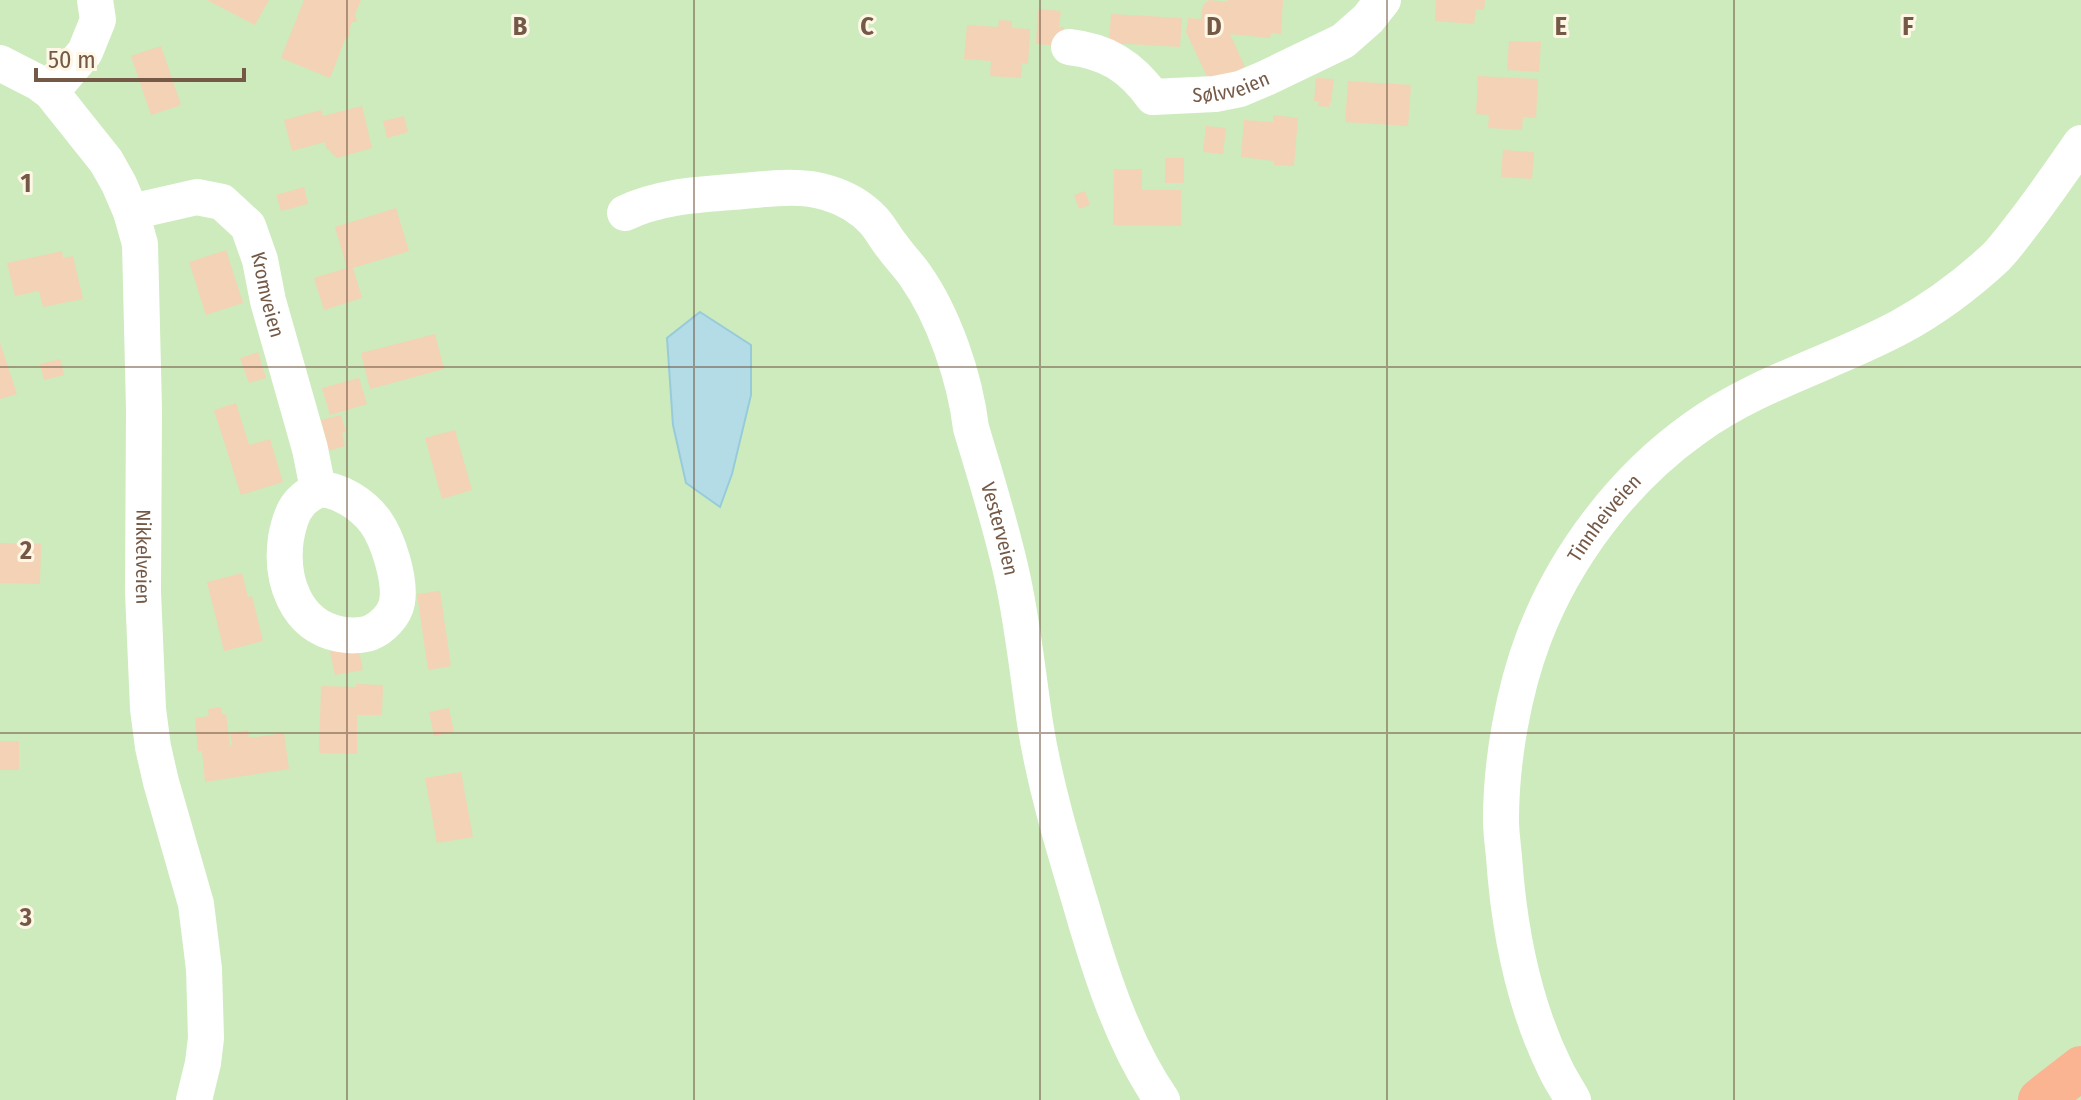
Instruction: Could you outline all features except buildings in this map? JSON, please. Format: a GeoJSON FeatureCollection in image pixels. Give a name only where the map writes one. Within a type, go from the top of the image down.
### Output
{"type":"FeatureCollection","features":[{"type":"Feature","properties":{"kind":"highway"},"geometry":{"type":"LineString","coordinates":[[2040,1100],[2080,1070]]}},
{"type":"Feature","properties":{"kind":"street"},"geometry":{"type":"LineString","coordinates":[[51,92],[85,52],[98,20],[95,0]]}},
{"type":"Feature","properties":{"kind":"street","name":"Sølvveien"},"geometry":{"type":"LineString","coordinates":[[1069,47],[1089,49],[1111,57],[1153,97],[1215,94],[1240,89],[1343,41],[1368,19],[1383,0]]}},
{"type":"Feature","properties":{"kind":"street","name":"Nikkelveien"},"geometry":{"type":"LineString","coordinates":[[0,63],[51,92],[106,161],[131,212],[140,244],[143,592],[148,709],[161,782],[196,904],[204,969],[206,1038],[194,1100]]}},
{"type":"Feature","properties":{"kind":"street","name":"Tinnheiveien"},"geometry":{"type":"LineString","coordinates":[[1573,1100],[1555,1068],[1534,1018],[1519,962],[1507,895],[1501,821],[1506,759],[1516,696],[1534,637],[1562,577],[1596,525],[1639,475],[1694,428],[1747,397],[1900,327],[1951,295],[1998,256],[2043,199],[2081,143]]}},
{"type":"Feature","properties":{"kind":"street","name":"Vesterveien"},"geometry":{"type":"LineString","coordinates":[[625,213],[641,205],[691,195],[797,188],[827,192],[851,202],[875,222],[916,275],[944,327],[952,351],[1005,547],[1041,754],[1071,875],[1111,999],[1147,1078],[1162,1100]]}},
{"type":"Feature","properties":{"kind":"street","name":"Kromveien"},"geometry":{"type":"LineString","coordinates":[[131,212],[197,197],[222,202],[248,226],[260,260],[318,489]]}},
{"type":"Feature","properties":{"kind":"green space"},"geometry":{"type":"Polygon","coordinates":[[[0,0],[2081,0],[2081,1100],[0,1100],[0,0]]]}},
{"type":"Feature","properties":{"kind":"water"},"geometry":{"type":"Polygon","coordinates":[[[700,312],[751,345],[751,395],[732,474],[720,507],[686,483],[673,425],[667,338],[700,312]]]}}]}
